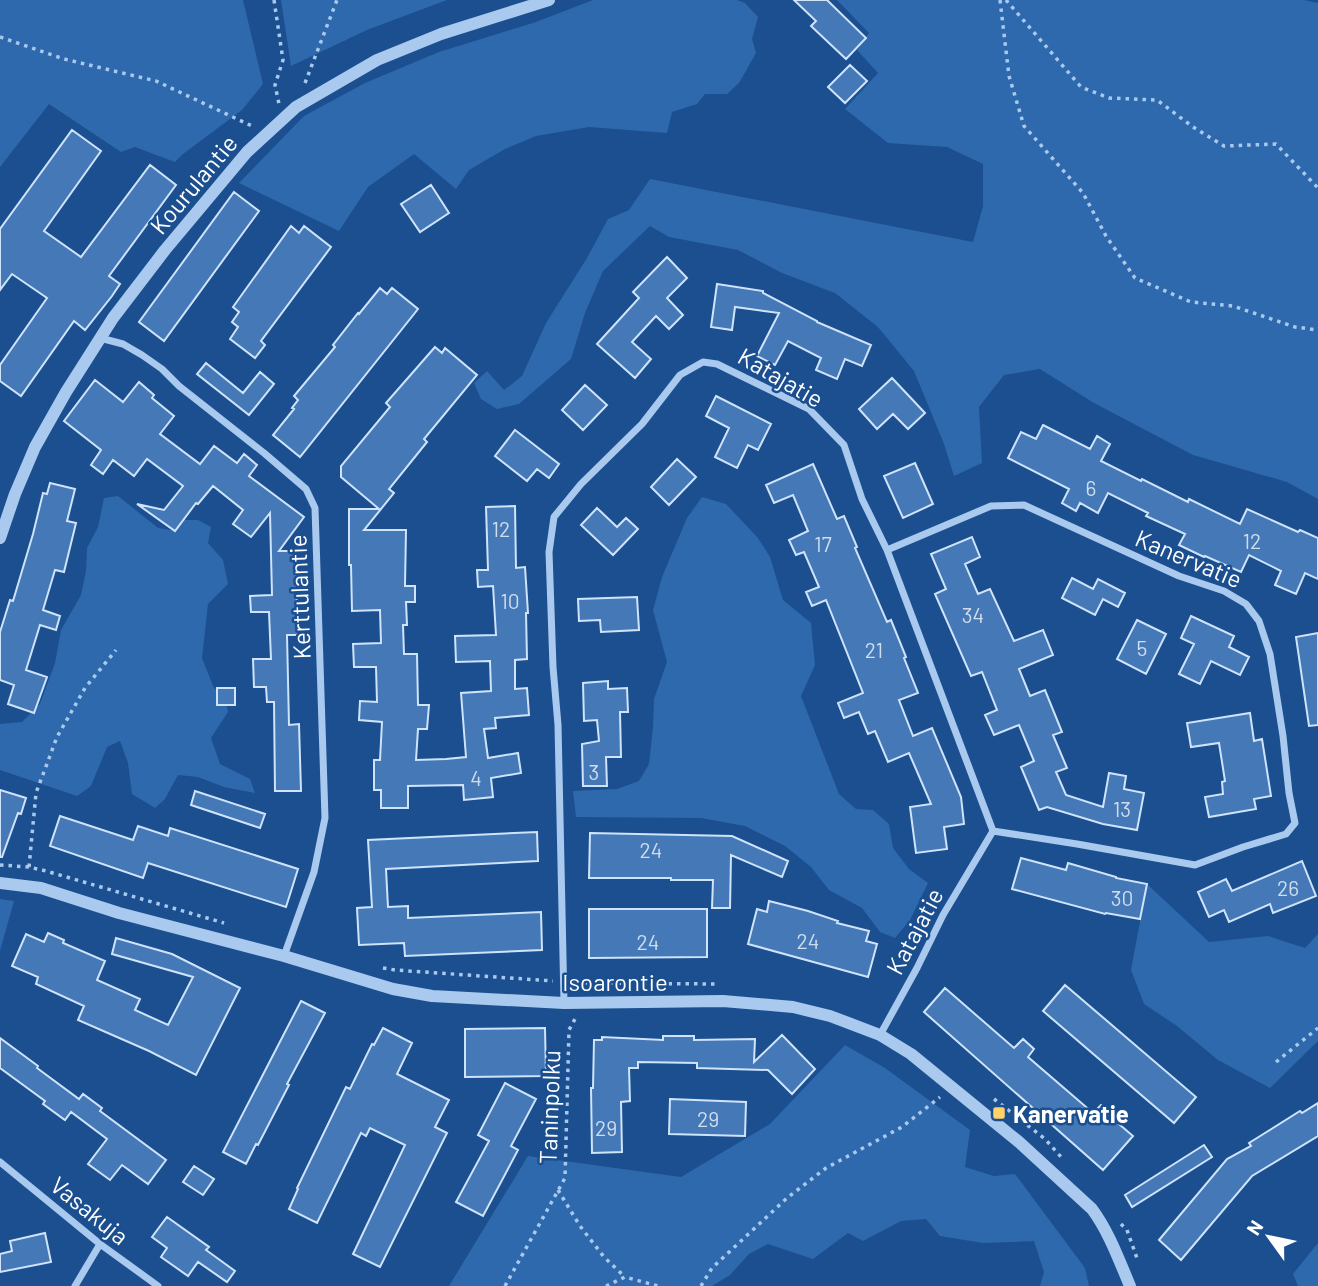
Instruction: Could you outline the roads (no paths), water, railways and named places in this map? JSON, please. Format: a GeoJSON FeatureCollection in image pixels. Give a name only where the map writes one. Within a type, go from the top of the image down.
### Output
{"type":"FeatureCollection","features":[{"type":"Feature","properties":{"kind":"street","name":"Kourulantie"},"geometry":{"type":"LineString","coordinates":[[0,537],[35,447],[113,318],[165,250],[266,133],[296,107],[377,60],[441,34],[549,0]]}},
{"type":"Feature","properties":{"kind":"street","name":"Kerttulantie"},"geometry":{"type":"LineString","coordinates":[[100,338],[123,344],[162,369],[179,386],[306,489],[315,508],[325,818],[314,872],[284,956]]}},
{"type":"Feature","properties":{"kind":"street","name":"Katajatie"},"geometry":{"type":"LineString","coordinates":[[564,1003],[558,725],[553,667],[550,552],[554,517],[580,484],[642,424],[680,375],[703,362],[717,363],[809,410],[844,445],[862,499],[887,550],[993,831],[943,915],[880,1035]]}},
{"type":"Feature","properties":{"kind":"street","name":"Kanervatie"},"geometry":{"type":"LineString","coordinates":[[887,550],[991,506],[1024,505],[1179,576],[1224,591],[1246,604],[1259,621],[1270,654],[1295,823],[1286,834],[1195,865],[993,831]]}},
{"type":"Feature","properties":{"kind":"street","name":"Isoarontie"},"geometry":{"type":"LineString","coordinates":[[0,883],[41,888],[119,913],[284,956],[393,989],[432,996],[564,1003],[723,1001],[793,1007],[830,1016],[880,1035],[911,1054],[1019,1142],[1092,1209],[1109,1237],[1130,1286]]}},
{"type":"Feature","properties":{"kind":"street","name":"Vasakuja"},"geometry":{"type":"LineString","coordinates":[[0,1162],[100,1244],[158,1286]]}},
{"type":"Feature","properties":{"kind":"street"},"geometry":{"type":"LineString","coordinates":[[75,1286],[100,1244]]}},
{"type":"Feature","properties":{"kind":"place","name":"Kanervatie"},"geometry":{"type":"Point","coordinates":[999,1113]}}]}
